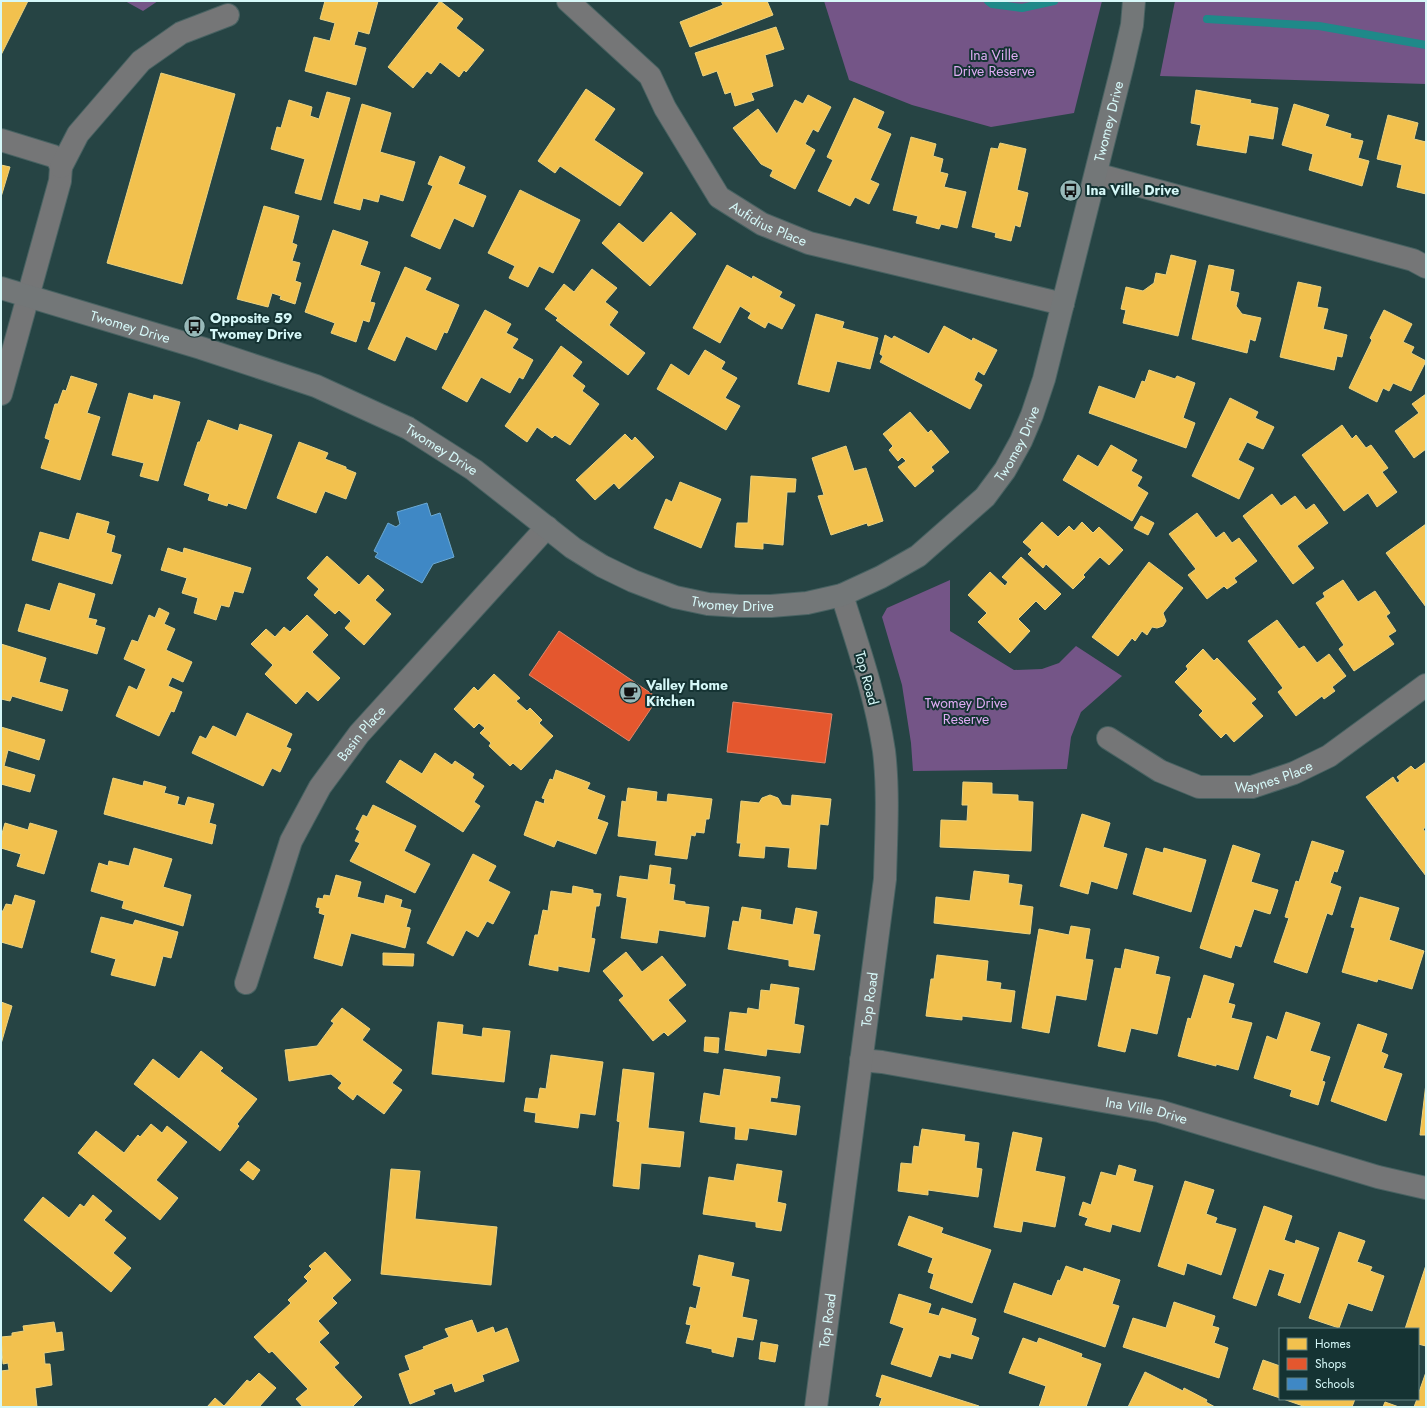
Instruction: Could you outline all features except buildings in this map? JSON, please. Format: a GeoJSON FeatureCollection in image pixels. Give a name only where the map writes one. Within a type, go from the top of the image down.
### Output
{"type":"FeatureCollection","features":[{"type":"Feature","properties":{"kind":"street","name":"Aufidius Place"},"geometry":{"type":"LineString","coordinates":[[568,1],[650,76],[665,108],[719,197],[762,224],[809,243],[1063,304]]}},
{"type":"Feature","properties":{"kind":"street","name":"Twomey Drive"},"geometry":{"type":"LineString","coordinates":[[1,288],[201,348],[316,386],[408,428],[474,470],[573,548],[602,566],[633,581],[675,597],[708,604],[765,606],[807,603],[842,595],[880,577],[918,556],[985,497],[1005,470],[1021,441],[1032,415],[1044,379],[1124,64],[1132,25],[1134,1]]}},
{"type":"Feature","properties":{"kind":"street"},"geometry":{"type":"LineString","coordinates":[[1,394],[60,181],[61,167],[78,134],[141,61],[181,33],[228,15]]}},
{"type":"Feature","properties":{"kind":"street"},"geometry":{"type":"LineString","coordinates":[[1,140],[57,158],[61,167]]}},
{"type":"Feature","properties":{"kind":"street"},"geometry":{"type":"LineString","coordinates":[[1096,174],[1413,260],[1426,267]]}},
{"type":"Feature","properties":{"kind":"street","name":"Basin Place"},"geometry":{"type":"LineString","coordinates":[[246,983],[291,841],[320,787],[359,734],[547,527]]}},
{"type":"Feature","properties":{"kind":"street","name":"Top Road"},"geometry":{"type":"LineString","coordinates":[[816,1407],[885,879],[887,810],[884,751],[870,685],[842,595]]}},
{"type":"Feature","properties":{"kind":"street","name":"Waynes Place"},"geometry":{"type":"LineString","coordinates":[[1108,738],[1160,771],[1199,787],[1252,787],[1294,773],[1329,756],[1426,685]]}},
{"type":"Feature","properties":{"kind":"street","name":"Ina Ville Drive"},"geometry":{"type":"LineString","coordinates":[[861,1060],[888,1063],[1159,1111],[1378,1177],[1426,1188]]}},
{"type":"Feature","properties":{"kind":"green space"},"geometry":{"type":"Polygon","coordinates":[[[125,1],[158,1],[143,11],[125,1]]]}},
{"type":"Feature","properties":{"kind":"green space","name":"Ina Ville Drive Reserve"},"geometry":{"type":"Polygon","coordinates":[[[824,1],[1102,1],[1074,113],[991,127],[912,105],[849,80],[824,1]]]}},
{"type":"Feature","properties":{"kind":"green space"},"geometry":{"type":"Polygon","coordinates":[[[1175,1],[1426,1],[1426,84],[1160,76],[1175,1]]]}},
{"type":"Feature","properties":{"kind":"green space","name":"Twomey Drive Reserve"},"geometry":{"type":"Polygon","coordinates":[[[950,580],[950,631],[1014,670],[1042,669],[1059,663],[1076,646],[1122,676],[1081,712],[1071,737],[1067,769],[913,771],[911,743],[902,685],[882,617],[887,608],[950,580]]]}},
{"type":"Feature","properties":{"kind":"waterway"},"geometry":{"type":"LineString","coordinates":[[988,1],[992,4],[1022,8],[1054,1]]}},
{"type":"Feature","properties":{"kind":"waterway"},"geometry":{"type":"LineString","coordinates":[[1207,19],[1319,26],[1426,45]]}},
{"type":"Feature","properties":{"kind":"place","name":"Ina Ville Drive"},"geometry":{"type":"Point","coordinates":[1070,190]}},
{"type":"Feature","properties":{"kind":"place","name":"Opposite 59 Twomey Drive"},"geometry":{"type":"Point","coordinates":[195,326]}},
{"type":"Feature","properties":{"kind":"place","name":"Valley Home Kitchen"},"geometry":{"type":"Point","coordinates":[630,693]}}]}
